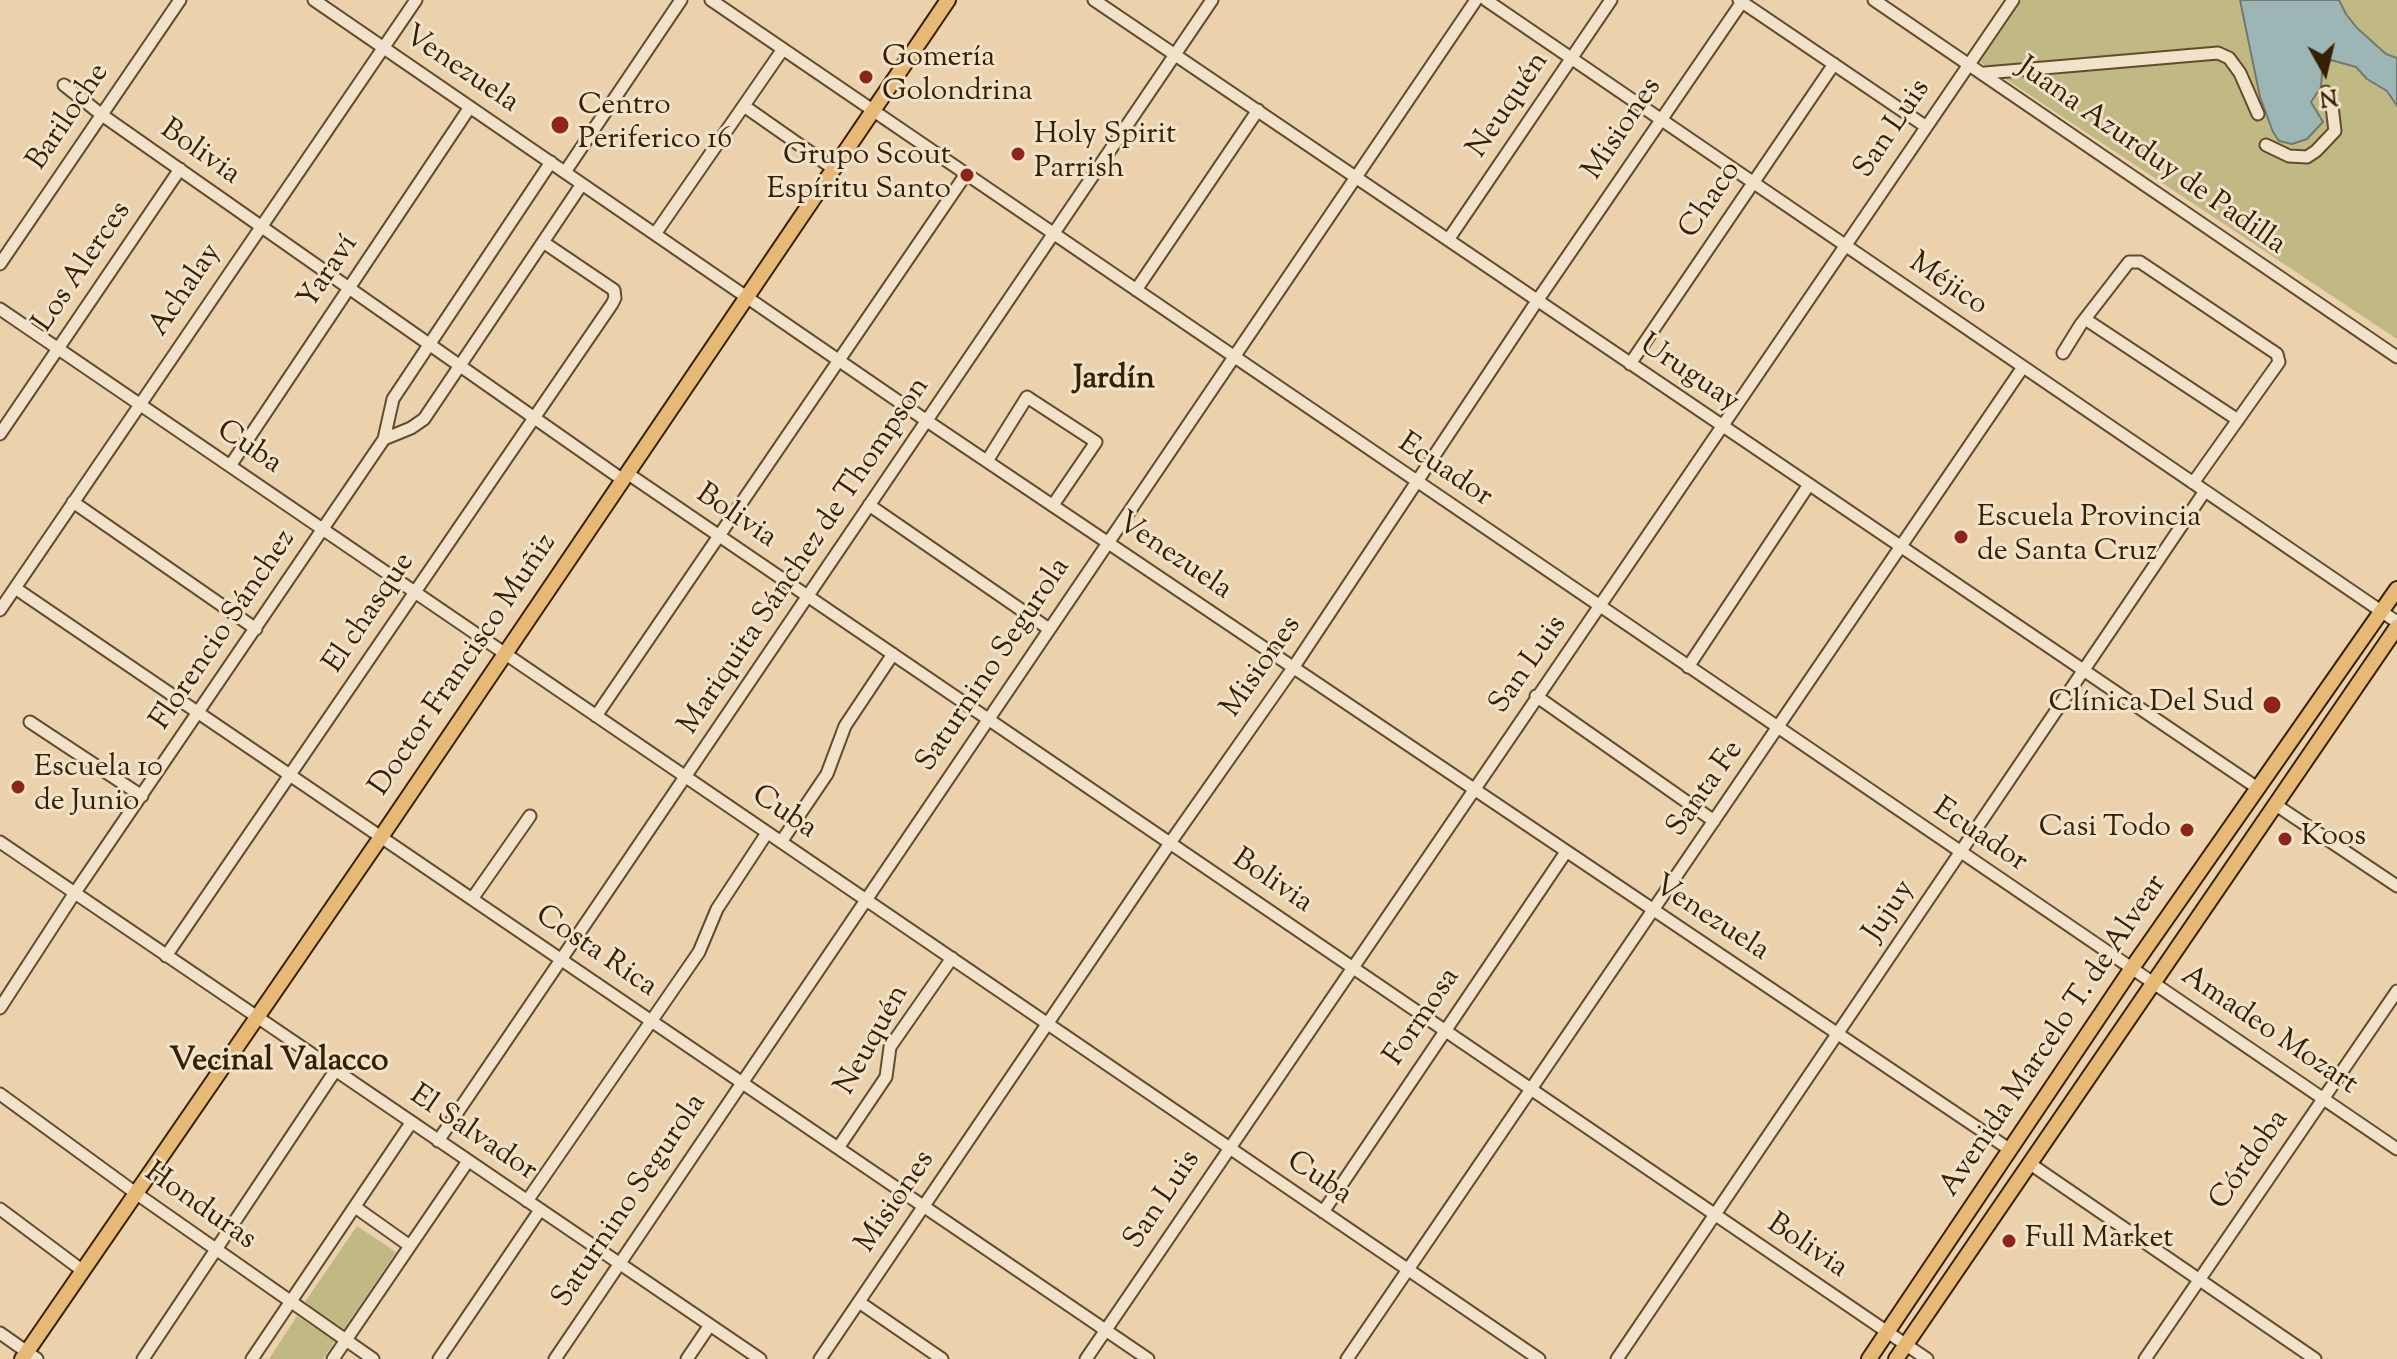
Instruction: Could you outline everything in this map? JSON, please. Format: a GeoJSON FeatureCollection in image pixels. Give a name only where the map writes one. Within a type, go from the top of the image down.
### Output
{"type":"FeatureCollection","features":[{"type":"Feature","properties":{"kind":"main road","name":"Doctor Francisco Muñiz"},"geometry":{"type":"LineString","coordinates":[[29,1357],[83,1271],[948,0]]}},
{"type":"Feature","properties":{"kind":"main road","name":"Avenida Marcelo T. de Alvear"},"geometry":{"type":"LineString","coordinates":[[1869,1359],[2256,787],[2397,589]]}},
{"type":"Feature","properties":{"kind":"main road","name":"Avenida Marcelo T. de Alvear"},"geometry":{"type":"LineString","coordinates":[[1896,1359],[2397,624]]}},
{"type":"Feature","properties":{"kind":"street","name":"Bariloche"},"geometry":{"type":"LineString","coordinates":[[0,264],[180,0]]}},
{"type":"Feature","properties":{"kind":"street","name":"Venezuela"},"geometry":{"type":"LineString","coordinates":[[314,0],[927,421],[2009,1149]]}},
{"type":"Feature","properties":{"kind":"street","name":"Achalay"},"geometry":{"type":"LineString","coordinates":[[0,610],[416,0]]}},
{"type":"Feature","properties":{"kind":"street"},"geometry":{"type":"LineString","coordinates":[[565,172],[681,0]]}},
{"type":"Feature","properties":{"kind":"street","name":"Ecuador"},"geometry":{"type":"LineString","coordinates":[[711,0],[2152,982]]}},
{"type":"Feature","properties":{"kind":"street","name":"Uruguay"},"geometry":{"type":"LineString","coordinates":[[1094,0],[2256,787]]}},
{"type":"Feature","properties":{"kind":"street","name":"Mariquita Sánchez de Thompson"},"geometry":{"type":"LineString","coordinates":[[438,1141],[1212,0]]}},
{"type":"Feature","properties":{"kind":"street","name":"Saturnino Segurola"},"geometry":{"type":"LineString","coordinates":[[555,1359],[1476,0]]}},
{"type":"Feature","properties":{"kind":"street","name":"Méjico"},"geometry":{"type":"LineString","coordinates":[[1486,0],[2397,624]]}},
{"type":"Feature","properties":{"kind":"street","name":"Neuquén"},"geometry":{"type":"LineString","coordinates":[[1448,240],[1611,0]]}},
{"type":"Feature","properties":{"kind":"street","name":"Juana Azurduy de Padilla"},"geometry":{"type":"LineString","coordinates":[[1874,0],[2397,357]]}},
{"type":"Feature","properties":{"kind":"street","name":"San Luis"},"geometry":{"type":"LineString","coordinates":[[1086,1359],[2013,0]]}},
{"type":"Feature","properties":{"kind":"street"},"geometry":{"type":"LineString","coordinates":[[1740,1],[1925,126]]}},
{"type":"Feature","properties":{"kind":"street","name":"Misiones"},"geometry":{"type":"LineString","coordinates":[[820,1359],[1170,843],[1293,668],[1740,1]]}},
{"type":"Feature","properties":{"kind":"street"},"geometry":{"type":"LineString","coordinates":[[655,234],[783,49]]}},
{"type":"Feature","properties":{"kind":"street"},"geometry":{"type":"LineString","coordinates":[[1985,73],[2218,53],[2229,58],[2240,73],[2258,114]]}},
{"type":"Feature","properties":{"kind":"street","name":"Chaco"},"geometry":{"type":"LineString","coordinates":[[1630,364],[1834,64]]}},
{"type":"Feature","properties":{"kind":"street","name":"Bolivia"},"geometry":{"type":"LineString","coordinates":[[64,85],[102,115],[534,418],[719,536],[1927,1359]]}},
{"type":"Feature","properties":{"kind":"street"},"geometry":{"type":"LineString","coordinates":[[2266,145],[2289,156],[2307,157],[2316,151],[2335,131],[2332,106],[2326,92]]}},
{"type":"Feature","properties":{"kind":"street"},"geometry":{"type":"LineString","coordinates":[[744,106],[834,169]]}},
{"type":"Feature","properties":{"kind":"street","name":"Yaraví"},"geometry":{"type":"LineString","coordinates":[[230,466],[470,107]]}},
{"type":"Feature","properties":{"kind":"street"},"geometry":{"type":"LineString","coordinates":[[1136,290],[1258,110]]}},
{"type":"Feature","properties":{"kind":"street","name":"Florencio Sánchez"},"geometry":{"type":"LineString","coordinates":[[0,1008],[74,894],[384,439],[393,399],[551,162]]}},
{"type":"Feature","properties":{"kind":"street","name":"Los Alerces"},"geometry":{"type":"LineString","coordinates":[[0,434],[180,169]]}},
{"type":"Feature","properties":{"kind":"street"},"geometry":{"type":"LineString","coordinates":[[596,716],[966,174]]}},
{"type":"Feature","properties":{"kind":"street"},"geometry":{"type":"LineString","coordinates":[[384,439],[424,419],[582,184]]}},
{"type":"Feature","properties":{"kind":"street","name":"El chasque"},"geometry":{"type":"LineString","coordinates":[[166,956],[615,298],[614,290],[543,242]]}},
{"type":"Feature","properties":{"kind":"street"},"geometry":{"type":"LineString","coordinates":[[2063,353],[2129,262],[2140,262],[2277,354],[2279,362],[2193,483]]}},
{"type":"Feature","properties":{"kind":"street","name":"Cuba"},"geometry":{"type":"LineString","coordinates":[[0,309],[1539,1359]]}},
{"type":"Feature","properties":{"kind":"street"},"geometry":{"type":"LineString","coordinates":[[2085,319],[2238,420]]}},
{"type":"Feature","properties":{"kind":"street","name":"Santa Fe"},"geometry":{"type":"LineString","coordinates":[[1347,1359],[1779,730],[2023,367]]}},
{"type":"Feature","properties":{"kind":"street"},"geometry":{"type":"LineString","coordinates":[[987,461],[1027,397],[1096,442],[1053,505]]}},
{"type":"Feature","properties":{"kind":"street"},"geometry":{"type":"LineString","coordinates":[[1688,667],[1808,486]]}},
{"type":"Feature","properties":{"kind":"street","name":"Jujuy"},"geometry":{"type":"LineString","coordinates":[[1617,1359],[2205,491]]}},
{"type":"Feature","properties":{"kind":"street"},"geometry":{"type":"LineString","coordinates":[[73,502],[256,629]]}},
{"type":"Feature","properties":{"kind":"street"},"geometry":{"type":"LineString","coordinates":[[869,505],[1049,629]]}},
{"type":"Feature","properties":{"kind":"street","name":"Costa Rica"},"geometry":{"type":"LineString","coordinates":[[15,588],[1148,1359]]}},
{"type":"Feature","properties":{"kind":"street"},"geometry":{"type":"LineString","coordinates":[[781,842],[827,774],[845,726],[893,654]]}},
{"type":"Feature","properties":{"kind":"street"},"geometry":{"type":"LineString","coordinates":[[1536,696],[1714,821]]}},
{"type":"Feature","properties":{"kind":"street"},"geometry":{"type":"LineString","coordinates":[[30,722],[142,796]]}},
{"type":"Feature","properties":{"kind":"street"},"geometry":{"type":"LineString","coordinates":[[2276,805],[2397,886]]}},
{"type":"Feature","properties":{"kind":"street"},"geometry":{"type":"LineString","coordinates":[[472,899],[530,816]]}},
{"type":"Feature","properties":{"kind":"street"},"geometry":{"type":"LineString","coordinates":[[527,1201],[699,952],[717,909],[767,833]]}},
{"type":"Feature","properties":{"kind":"street","name":"El Salvador"},"geometry":{"type":"LineString","coordinates":[[0,842],[760,1359]]}},
{"type":"Feature","properties":{"kind":"street","name":"Formosa"},"geometry":{"type":"LineString","coordinates":[[1323,1212],[1566,852]]}},
{"type":"Feature","properties":{"kind":"street","name":"Neuquén"},"geometry":{"type":"LineString","coordinates":[[838,1148],[886,1077],[890,1047],[952,958]]}},
{"type":"Feature","properties":{"kind":"street","name":"Amadeo Mozart"},"geometry":{"type":"LineString","coordinates":[[2152,982],[2397,1149]]}},
{"type":"Feature","properties":{"kind":"street","name":"Córdoba"},"geometry":{"type":"LineString","coordinates":[[2145,1359],[2397,991]]}},
{"type":"Feature","properties":{"kind":"street"},"geometry":{"type":"LineString","coordinates":[[143,1359],[335,1071]]}},
{"type":"Feature","properties":{"kind":"street","name":"Honduras"},"geometry":{"type":"LineString","coordinates":[[0,1094],[373,1359]]}},
{"type":"Feature","properties":{"kind":"street"},"geometry":{"type":"LineString","coordinates":[[252,1359],[411,1123]]}},
{"type":"Feature","properties":{"kind":"street"},"geometry":{"type":"LineString","coordinates":[[333,1359],[468,1161]]}},
{"type":"Feature","properties":{"kind":"street"},"geometry":{"type":"LineString","coordinates":[[2029,1163],[2315,1359]]}},
{"type":"Feature","properties":{"kind":"street"},"geometry":{"type":"LineString","coordinates":[[355,1207],[410,1246]]}},
{"type":"Feature","properties":{"kind":"street"},"geometry":{"type":"LineString","coordinates":[[0,1209],[83,1271]]}},
{"type":"Feature","properties":{"kind":"street"},"geometry":{"type":"LineString","coordinates":[[439,1359],[540,1210]]}},
{"type":"Feature","properties":{"kind":"street"},"geometry":{"type":"LineString","coordinates":[[859,1302],[942,1359]]}},
{"type":"Feature","properties":{"kind":"street"},"geometry":{"type":"LineString","coordinates":[[687,1359],[710,1325]]}},
{"type":"Feature","properties":{"kind":"street"},"geometry":{"type":"LineString","coordinates":[[0,1333],[29,1357]]}},
{"type":"Feature","properties":{"kind":"shaded area"},"geometry":{"type":"Polygon","coordinates":[[[2022,0],[2397,0],[2397,339],[1980,62],[2022,0]]]}},
{"type":"Feature","properties":{"kind":"shaded area"},"geometry":{"type":"Polygon","coordinates":[[[357,1226],[396,1252],[344,1329],[305,1302],[357,1226]]]}},
{"type":"Feature","properties":{"kind":"shaded area"},"geometry":{"type":"Polygon","coordinates":[[[297,1316],[335,1341],[323,1359],[269,1359],[297,1316]]]}},
{"type":"Feature","properties":{"kind":"water"},"geometry":{"type":"Polygon","coordinates":[[[2240,0],[2339,0],[2357,28],[2386,54],[2397,58],[2397,106],[2387,91],[2367,79],[2356,67],[2331,60],[2322,72],[2321,87],[2311,102],[2323,122],[2307,139],[2292,144],[2279,141],[2260,97],[2240,0]]]}},
{"type":"Feature","properties":{"kind":"place","name":"Gomería Golondrina"},"geometry":{"type":"Point","coordinates":[866,77]}},
{"type":"Feature","properties":{"kind":"place","name":"Centro Periferico 16"},"geometry":{"type":"Point","coordinates":[560,125]}},
{"type":"Feature","properties":{"kind":"place","name":"Holy Spirit Parrish"},"geometry":{"type":"Point","coordinates":[1018,154]}},
{"type":"Feature","properties":{"kind":"place","name":"Grupo Scout Espíritu Santo"},"geometry":{"type":"Point","coordinates":[967,175]}},
{"type":"Feature","properties":{"kind":"place","name":"Escuela Provincia de Santa Cruz"},"geometry":{"type":"Point","coordinates":[1961,537]}},
{"type":"Feature","properties":{"kind":"place","name":"Clínica Del Sud"},"geometry":{"type":"Point","coordinates":[2272,705]}},
{"type":"Feature","properties":{"kind":"place","name":"Escuela 10 de Junio"},"geometry":{"type":"Point","coordinates":[18,787]}},
{"type":"Feature","properties":{"kind":"place","name":"Casi Todo"},"geometry":{"type":"Point","coordinates":[2187,830]}},
{"type":"Feature","properties":{"kind":"place","name":"Koos"},"geometry":{"type":"Point","coordinates":[2285,839]}},
{"type":"Feature","properties":{"kind":"place","name":"Full Market"},"geometry":{"type":"Point","coordinates":[2009,1241]}},
{"type":"Feature","properties":{"kind":"district","name":"Jardín"},"geometry":{"type":"Point","coordinates":[1114,382]}},
{"type":"Feature","properties":{"kind":"district","name":"Vecinal Valacco"},"geometry":{"type":"Point","coordinates":[279,1064]}}]}
